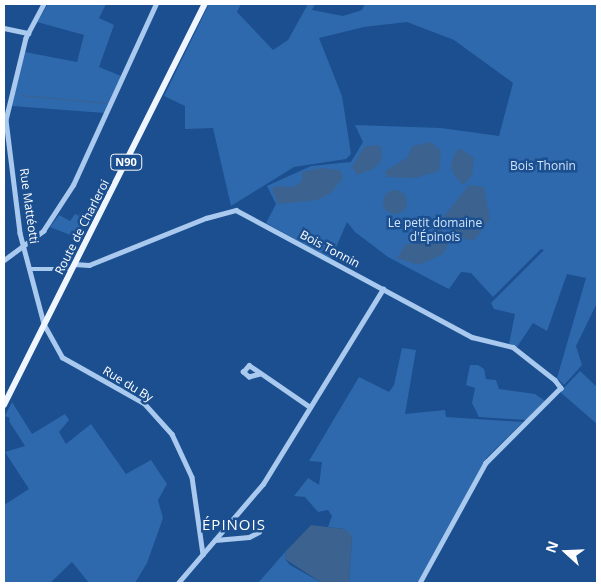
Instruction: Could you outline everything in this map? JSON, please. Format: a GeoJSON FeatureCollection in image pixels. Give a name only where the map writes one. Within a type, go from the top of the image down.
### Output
{"type":"FeatureCollection","features":[{"type":"Feature","properties":{"kind":"main road","name":"Route de Charleroi"},"geometry":{"type":"LineString","coordinates":[[4,405],[205,4]]}},
{"type":"Feature","properties":{"kind":"street"},"geometry":{"type":"LineString","coordinates":[[5,120],[28,33],[44,4]]}},
{"type":"Feature","properties":{"kind":"street"},"geometry":{"type":"LineString","coordinates":[[4,260],[24,243],[34,239],[53,218],[84,167],[156,4]]}},
{"type":"Feature","properties":{"kind":"street"},"geometry":{"type":"LineString","coordinates":[[4,28],[28,33]]}},
{"type":"Feature","properties":{"kind":"street","name":"Rue Mattéotti"},"geometry":{"type":"LineString","coordinates":[[5,120],[24,243],[44,324]]}},
{"type":"Feature","properties":{"kind":"street","name":"Bois Tonnin"},"geometry":{"type":"LineString","coordinates":[[30,269],[89,265],[206,218],[236,210],[472,337],[513,347],[555,380],[561,388],[490,458],[420,583]]}},
{"type":"Feature","properties":{"kind":"street"},"geometry":{"type":"LineString","coordinates":[[4,253],[9,256]]}},
{"type":"Feature","properties":{"kind":"street"},"geometry":{"type":"LineString","coordinates":[[178,583],[263,484],[383,289]]}},
{"type":"Feature","properties":{"kind":"street","name":"Rue du By"},"geometry":{"type":"LineString","coordinates":[[44,324],[60,356],[144,403],[172,434],[192,477],[203,554]]}},
{"type":"Feature","properties":{"kind":"street"},"geometry":{"type":"LineString","coordinates":[[260,374],[310,407]]}},
{"type":"Feature","properties":{"kind":"street"},"geometry":{"type":"LineString","coordinates":[[215,540],[249,537],[258,532]]}},
{"type":"Feature","properties":{"kind":"green space"},"geometry":{"type":"Polygon","coordinates":[[[48,4],[106,4],[99,18],[114,25],[99,67],[121,76],[105,113],[12,106],[25,52],[77,62],[84,35],[37,22],[48,4]]]}},
{"type":"Feature","properties":{"kind":"green space"},"geometry":{"type":"Polygon","coordinates":[[[209,4],[241,4],[237,12],[273,50],[288,40],[308,4],[315,4],[312,10],[343,16],[362,10],[365,4],[597,4],[597,303],[576,346],[582,365],[564,385],[557,378],[586,278],[567,274],[547,331],[533,323],[517,347],[509,344],[515,314],[494,309],[491,303],[544,250],[541,249],[493,297],[471,273],[461,272],[449,289],[439,284],[388,257],[355,232],[347,222],[331,259],[266,223],[276,204],[267,186],[311,166],[351,162],[363,142],[355,125],[441,128],[499,136],[513,83],[454,40],[407,22],[364,27],[319,38],[342,96],[351,154],[346,159],[294,167],[231,206],[213,128],[185,129],[185,106],[164,96],[209,4]]]}},
{"type":"Feature","properties":{"kind":"green space"},"geometry":{"type":"Polygon","coordinates":[[[80,213],[91,218],[78,238],[50,227],[59,215],[70,221],[75,214],[79,216],[80,213]]]}},
{"type":"Feature","properties":{"kind":"green space"},"geometry":{"type":"Polygon","coordinates":[[[402,348],[416,350],[405,414],[445,410],[446,417],[523,422],[487,457],[419,583],[349,583],[352,538],[344,529],[328,527],[332,516],[328,510],[318,512],[305,497],[294,496],[308,478],[319,485],[322,462],[309,461],[359,377],[389,392],[394,385],[402,348]]]}},
{"type":"Feature","properties":{"kind":"green space"},"geometry":{"type":"Polygon","coordinates":[[[470,365],[478,365],[484,369],[486,379],[496,380],[499,389],[535,394],[545,401],[526,420],[479,417],[472,403],[475,388],[466,385],[470,365]]]}},
{"type":"Feature","properties":{"kind":"green space"},"geometry":{"type":"Polygon","coordinates":[[[580,371],[597,387],[597,424],[560,392],[580,371]]]}},
{"type":"Feature","properties":{"kind":"green space"},"geometry":{"type":"Polygon","coordinates":[[[12,402],[32,434],[65,414],[69,420],[59,432],[66,444],[91,424],[126,474],[151,460],[167,484],[158,500],[163,518],[147,563],[135,583],[89,583],[72,562],[50,583],[4,583],[4,505],[29,489],[5,452],[25,446],[9,421],[10,418],[5,416],[12,402]]]}},
{"type":"Feature","properties":{"kind":"green space"},"geometry":{"type":"Polygon","coordinates":[[[286,551],[285,559],[290,565],[322,583],[258,583],[286,551]]]}},
{"type":"Feature","properties":{"kind":"shaded area"},"geometry":{"type":"Polygon","coordinates":[[[431,142],[441,151],[439,171],[415,178],[386,177],[385,171],[408,157],[412,146],[431,142]]]}},
{"type":"Feature","properties":{"kind":"shaded area"},"geometry":{"type":"Polygon","coordinates":[[[375,145],[381,147],[382,160],[373,169],[357,175],[352,167],[364,147],[375,145]]]}},
{"type":"Feature","properties":{"kind":"shaded area"},"geometry":{"type":"Polygon","coordinates":[[[460,148],[474,158],[472,176],[463,185],[454,175],[451,167],[454,155],[460,148]]]}},
{"type":"Feature","properties":{"kind":"shaded area"},"geometry":{"type":"Polygon","coordinates":[[[321,168],[340,170],[343,178],[331,193],[317,200],[278,204],[272,190],[275,186],[292,187],[300,183],[303,177],[301,172],[321,168]]]}},
{"type":"Feature","properties":{"kind":"shaded area"},"geometry":{"type":"Polygon","coordinates":[[[469,185],[484,187],[490,219],[475,239],[469,240],[460,237],[441,220],[469,185]]]}},
{"type":"Feature","properties":{"kind":"shaded area"},"geometry":{"type":"Polygon","coordinates":[[[395,190],[404,193],[407,202],[404,211],[395,214],[386,211],[383,202],[386,193],[395,190]]]}},
{"type":"Feature","properties":{"kind":"shaded area"},"geometry":{"type":"Polygon","coordinates":[[[439,228],[447,236],[445,240],[450,241],[443,254],[419,265],[397,258],[406,244],[413,244],[439,228]]]}},
{"type":"Feature","properties":{"kind":"shaded area"},"geometry":{"type":"Polygon","coordinates":[[[311,525],[344,529],[350,533],[352,538],[349,583],[322,583],[285,559],[286,551],[311,525]]]}},
{"type":"Feature","properties":{"kind":"waterway"},"geometry":{"type":"LineString","coordinates":[[21,95],[106,103]]}},
{"type":"Feature","properties":{"kind":"district","name":"ÉPINOIS"},"geometry":{"type":"Point","coordinates":[234,525]}},
{"type":"Feature","properties":{"kind":"park label","name":"Bois Thonin"},"geometry":{"type":"Point","coordinates":[543,166]}},
{"type":"Feature","properties":{"kind":"park label","name":"Le petit domaine d'Épinois"},"geometry":{"type":"Point","coordinates":[435,230]}}]}
